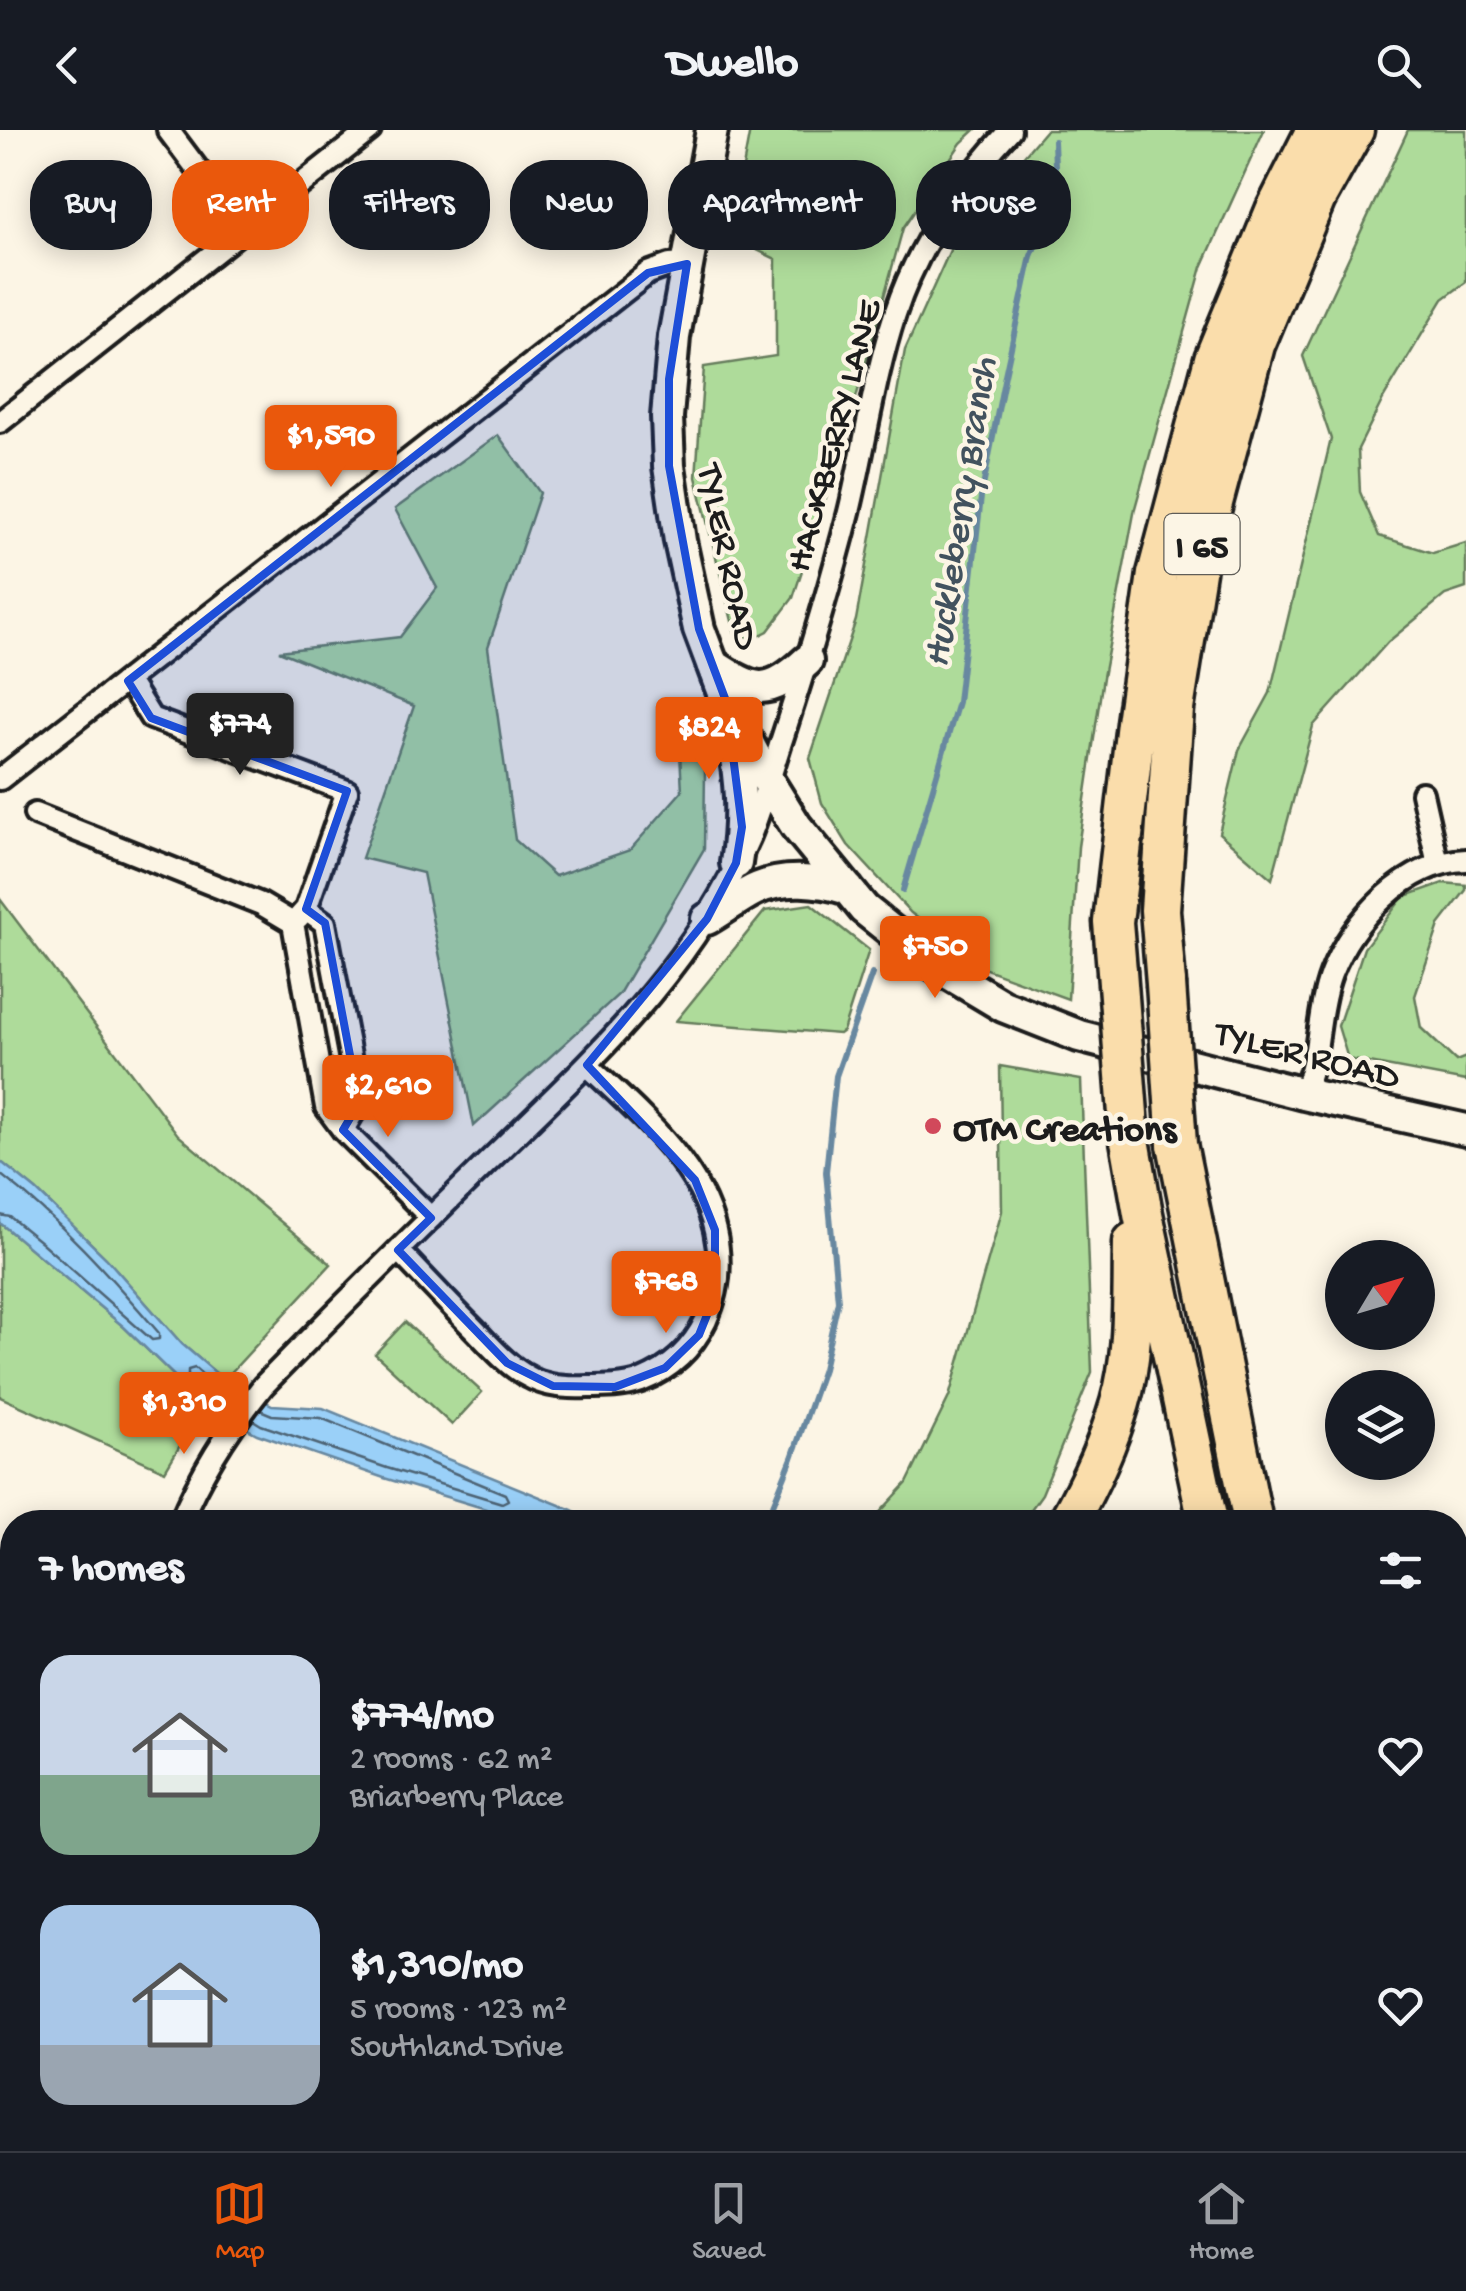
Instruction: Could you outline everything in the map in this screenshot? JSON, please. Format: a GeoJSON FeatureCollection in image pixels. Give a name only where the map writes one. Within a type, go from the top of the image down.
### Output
{"type":"FeatureCollection","features":[{"type":"Feature","properties":{"kind":"highway","name":"I 65"},"geometry":{"type":"LineString","coordinates":[[1205,1510],[1132,1150],[1113,922],[1158,574],[1214,360],[1274,211],[1316,130]]}},
{"type":"Feature","properties":{"kind":"highway","name":"I 65"},"geometry":{"type":"LineString","coordinates":[[1251,1510],[1177,1144],[1160,910],[1173,727],[1198,559],[1255,345],[1316,198],[1354,130]]}},
{"type":"Feature","properties":{"kind":"highway"},"geometry":{"type":"LineString","coordinates":[[1075,1510],[1120,1402],[1125,1378],[1132,1319],[1132,1150]]}},
{"type":"Feature","properties":{"kind":"street"},"geometry":{"type":"LineString","coordinates":[[168,130],[190,160]]}},
{"type":"Feature","properties":{"kind":"street"},"geometry":{"type":"LineString","coordinates":[[309,178],[370,130]]}},
{"type":"Feature","properties":{"kind":"street","name":"TYLER ROAD"},"geometry":{"type":"LineString","coordinates":[[712,130],[670,380],[666,417],[669,466],[699,629],[726,701],[796,826],[864,908],[933,964],[1003,1006],[1079,1036],[1304,1094],[1466,1130]]}},
{"type":"Feature","properties":{"kind":"street","name":"HACKBERRY LANE"},"geometry":{"type":"LineString","coordinates":[[587,1065],[664,981],[707,920],[750,836],[807,662],[848,514],[896,310],[939,223],[1010,130]]}},
{"type":"Feature","properties":{"kind":"street"},"geometry":{"type":"LineString","coordinates":[[0,422],[217,250]]}},
{"type":"Feature","properties":{"kind":"street"},"geometry":{"type":"LineString","coordinates":[[0,780],[648,273],[670,264],[687,264]]}},
{"type":"Feature","properties":{"kind":"street"},"geometry":{"type":"LineString","coordinates":[[712,664],[745,686],[768,687],[786,681],[807,662]]}},
{"type":"Feature","properties":{"kind":"street"},"geometry":{"type":"LineString","coordinates":[[128,681],[151,718],[346,792],[300,916],[326,1107],[430,1218]]}},
{"type":"Feature","properties":{"kind":"street"},"geometry":{"type":"LineString","coordinates":[[726,701],[741,791],[742,827],[736,863]]}},
{"type":"Feature","properties":{"kind":"street"},"geometry":{"type":"LineString","coordinates":[[1422,793],[1438,864]]}},
{"type":"Feature","properties":{"kind":"street"},"geometry":{"type":"LineString","coordinates":[[35,814],[260,904],[326,923],[359,1104],[344,1130]]}},
{"type":"Feature","properties":{"kind":"street"},"geometry":{"type":"LineString","coordinates":[[1304,1094],[1326,992],[1341,954],[1364,918],[1404,882],[1438,864],[1466,860]]}},
{"type":"Feature","properties":{"kind":"street"},"geometry":{"type":"LineString","coordinates":[[707,920],[758,888],[823,881],[848,889]]}},
{"type":"Feature","properties":{"kind":"street"},"geometry":{"type":"LineString","coordinates":[[185,1510],[233,1423],[263,1386],[301,1347],[398,1250],[430,1218],[587,1065],[677,1155],[694,1180],[715,1230],[718,1276],[709,1314],[699,1335],[685,1353],[665,1368],[638,1382],[615,1386],[552,1386],[532,1380],[507,1363],[398,1250]]}},
{"type":"Feature","properties":{"kind":"highlighted area"},"geometry":{"type":"Polygon","coordinates":[[[687,264],[669,379],[669,466],[699,629],[726,701],[742,827],[736,863],[707,919],[587,1065],[695,1180],[715,1230],[715,1295],[699,1335],[665,1368],[615,1387],[553,1386],[507,1363],[398,1250],[431,1218],[343,1130],[359,1103],[325,923],[306,909],[347,791],[151,718],[128,681],[648,273],[687,264]]]}},
{"type":"Feature","properties":{"kind":"green space"},"geometry":{"type":"Polygon","coordinates":[[[750,130],[975,130],[949,160],[916,160],[916,209],[903,228],[841,452],[793,598],[768,631],[752,639],[735,633],[696,477],[704,367],[776,356],[776,259],[757,250],[896,250],[896,160],[744,160],[750,130]]]}},
{"type":"Feature","properties":{"kind":"green space"},"geometry":{"type":"Polygon","coordinates":[[[1046,130],[1264,130],[1202,267],[1135,508],[1103,677],[1078,847],[1068,999],[983,968],[911,913],[848,845],[822,803],[810,758],[856,620],[905,350],[950,250],[1071,250],[1071,160],[1020,160],[1046,130]]]}},
{"type":"Feature","properties":{"kind":"green space"},"geometry":{"type":"Polygon","coordinates":[[[1408,130],[1466,130],[1466,282],[1443,299],[1383,399],[1358,449],[1360,492],[1379,536],[1433,553],[1466,543],[1466,588],[1445,595],[1388,642],[1313,726],[1272,879],[1219,833],[1239,750],[1270,693],[1331,439],[1303,356],[1408,130]]]}},
{"type":"Feature","properties":{"kind":"green space"},"geometry":{"type":"Polygon","coordinates":[[[498,435],[540,493],[488,647],[515,840],[555,876],[630,850],[682,791],[678,713],[705,768],[704,849],[619,994],[474,1126],[423,873],[362,858],[414,706],[279,651],[400,637],[437,588],[395,509],[498,435]]]}},
{"type":"Feature","properties":{"kind":"green space"},"geometry":{"type":"Polygon","coordinates":[[[1443,883],[1466,885],[1466,890],[1439,925],[1415,996],[1421,1028],[1456,1061],[1466,1057],[1466,1081],[1348,1059],[1338,1026],[1364,948],[1403,897],[1443,883]]]}},
{"type":"Feature","properties":{"kind":"green space"},"geometry":{"type":"Polygon","coordinates":[[[0,899],[178,1135],[331,1264],[224,1380],[182,1344],[106,1258],[0,1161],[0,899]]]}},
{"type":"Feature","properties":{"kind":"green space"},"geometry":{"type":"Polygon","coordinates":[[[811,904],[869,950],[843,1031],[839,1034],[676,1021],[765,911],[811,904]]]}},
{"type":"Feature","properties":{"kind":"green space"},"geometry":{"type":"Polygon","coordinates":[[[1000,1066],[1081,1080],[1092,1372],[1042,1494],[1031,1510],[882,1510],[907,1483],[949,1397],[1002,1211],[1000,1066]]]}},
{"type":"Feature","properties":{"kind":"green space"},"geometry":{"type":"Polygon","coordinates":[[[0,1223],[124,1327],[204,1405],[165,1471],[0,1397],[0,1223]]]}},
{"type":"Feature","properties":{"kind":"green space"},"geometry":{"type":"Polygon","coordinates":[[[405,1322],[482,1392],[452,1425],[375,1354],[405,1322]]]}},
{"type":"Feature","properties":{"kind":"water"},"geometry":{"type":"Polygon","coordinates":[[[0,1161],[106,1258],[182,1344],[224,1380],[272,1405],[323,1408],[572,1510],[489,1510],[257,1434],[204,1405],[124,1327],[0,1223],[0,1161]]]}},
{"type":"Feature","properties":{"kind":"waterway","name":"Huckleberry Branch"},"geometry":{"type":"LineString","coordinates":[[903,890],[958,702],[981,497],[1031,256],[1047,218],[1055,166],[1054,141]]}},
{"type":"Feature","properties":{"kind":"waterway","name":"Huckleberry Branch"},"geometry":{"type":"LineString","coordinates":[[771,1510],[823,1369],[838,1301],[826,1172],[836,1076],[872,974]]}},
{"type":"Feature","properties":{"kind":"place","name":"OTM Creations"},"geometry":{"type":"Point","coordinates":[933,1126]}}]}
